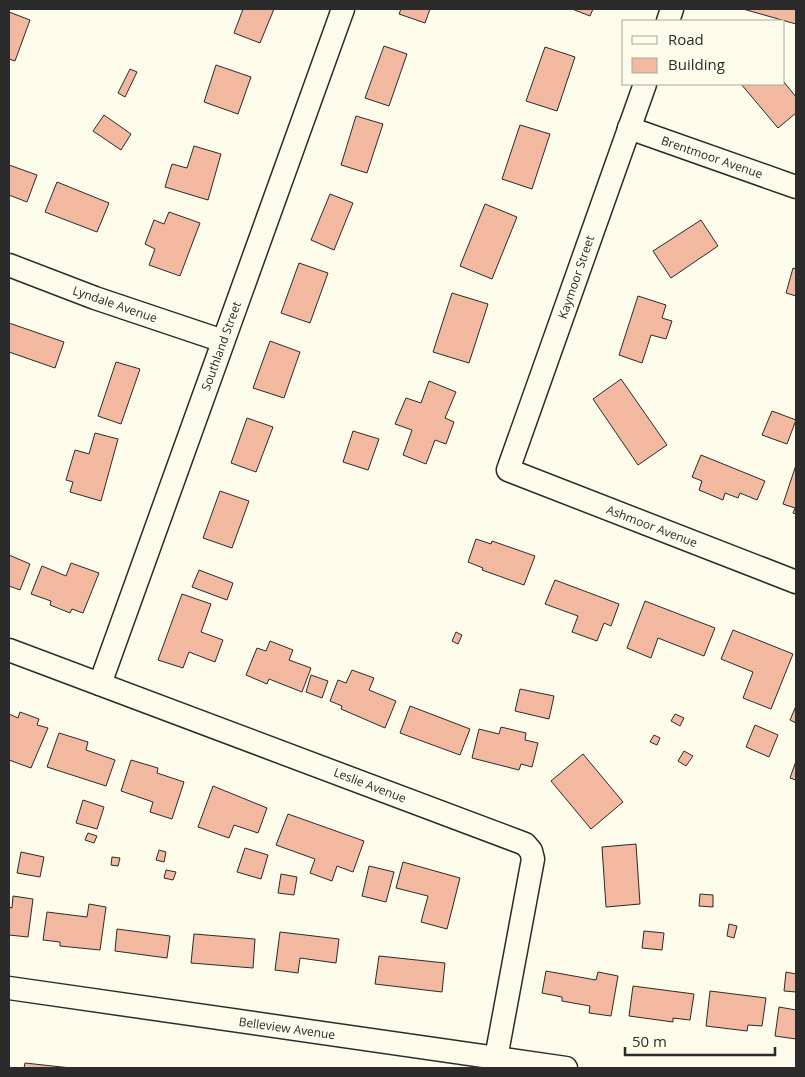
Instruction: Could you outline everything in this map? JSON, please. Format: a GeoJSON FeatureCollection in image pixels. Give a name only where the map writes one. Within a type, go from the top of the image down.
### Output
{"type":"FeatureCollection","features":[{"type":"Feature","properties":{"kind":"street","name":"Southland Street"},"geometry":{"type":"LineString","coordinates":[[100,684],[343,9]]}},
{"type":"Feature","properties":{"kind":"street","name":"Kaymoor Street"},"geometry":{"type":"LineString","coordinates":[[508,470],[645,85]]}},
{"type":"Feature","properties":{"kind":"street","name":"Brentmoor Avenue"},"geometry":{"type":"LineString","coordinates":[[628,128],[796,187]]}},
{"type":"Feature","properties":{"kind":"street","name":"Lyndale Avenue"},"geometry":{"type":"LineString","coordinates":[[9,264],[95,298],[223,341]]}},
{"type":"Feature","properties":{"kind":"street","name":"Ashmoor Avenue"},"geometry":{"type":"LineString","coordinates":[[508,470],[796,582]]}},
{"type":"Feature","properties":{"kind":"street","name":"Leslie Avenue"},"geometry":{"type":"LineString","coordinates":[[9,650],[525,844],[531,851],[533,859],[496,1058]]}},
{"type":"Feature","properties":{"kind":"street","name":"Belleview Avenue"},"geometry":{"type":"LineString","coordinates":[[9,988],[566,1068]]}},
{"type":"Feature","properties":{"kind":"building"},"geometry":{"type":"Polygon","coordinates":[[[243,9],[274,9],[260,43],[234,33],[243,9]]]}},
{"type":"Feature","properties":{"kind":"building"},"geometry":{"type":"Polygon","coordinates":[[[401,9],[430,9],[425,23],[399,14],[401,9]]]}},
{"type":"Feature","properties":{"kind":"building"},"geometry":{"type":"Polygon","coordinates":[[[572,9],[593,9],[590,16],[572,9]]]}},
{"type":"Feature","properties":{"kind":"building"},"geometry":{"type":"Polygon","coordinates":[[[743,9],[796,9],[796,24],[743,9]]]}},
{"type":"Feature","properties":{"kind":"building"},"geometry":{"type":"Polygon","coordinates":[[[9,12],[30,20],[15,61],[9,59],[9,12]]]}},
{"type":"Feature","properties":{"kind":"building"},"geometry":{"type":"Polygon","coordinates":[[[384,46],[407,54],[389,106],[365,98],[384,46]]]}},
{"type":"Feature","properties":{"kind":"building"},"geometry":{"type":"Polygon","coordinates":[[[545,47],[575,57],[557,111],[526,101],[545,47]]]}},
{"type":"Feature","properties":{"kind":"building"},"geometry":{"type":"Polygon","coordinates":[[[216,65],[251,77],[238,114],[204,102],[216,65]]]}},
{"type":"Feature","properties":{"kind":"building"},"geometry":{"type":"Polygon","coordinates":[[[130,69],[137,72],[125,97],[118,93],[130,69]]]}},
{"type":"Feature","properties":{"kind":"building"},"geometry":{"type":"Polygon","coordinates":[[[785,83],[796,97],[796,113],[778,128],[742,85],[785,85],[785,83]]]}},
{"type":"Feature","properties":{"kind":"building"},"geometry":{"type":"Polygon","coordinates":[[[104,115],[131,134],[121,150],[93,131],[104,115]]]}},
{"type":"Feature","properties":{"kind":"building"},"geometry":{"type":"Polygon","coordinates":[[[356,116],[383,124],[367,173],[341,165],[356,116]]]}},
{"type":"Feature","properties":{"kind":"building"},"geometry":{"type":"Polygon","coordinates":[[[520,125],[550,134],[532,189],[502,179],[520,125]]]}},
{"type":"Feature","properties":{"kind":"building"},"geometry":{"type":"Polygon","coordinates":[[[194,146],[221,154],[208,200],[165,187],[172,164],[187,168],[194,146]]]}},
{"type":"Feature","properties":{"kind":"building"},"geometry":{"type":"Polygon","coordinates":[[[9,165],[37,175],[27,202],[9,195],[9,165]]]}},
{"type":"Feature","properties":{"kind":"building"},"geometry":{"type":"Polygon","coordinates":[[[57,182],[109,203],[97,232],[45,212],[57,182]]]}},
{"type":"Feature","properties":{"kind":"building"},"geometry":{"type":"Polygon","coordinates":[[[330,194],[353,203],[334,250],[311,240],[330,194]]]}},
{"type":"Feature","properties":{"kind":"building"},"geometry":{"type":"Polygon","coordinates":[[[485,204],[517,217],[492,279],[460,266],[485,204]]]}},
{"type":"Feature","properties":{"kind":"building"},"geometry":{"type":"Polygon","coordinates":[[[169,212],[200,223],[180,276],[149,265],[155,249],[145,244],[154,220],[164,224],[169,212]]]}},
{"type":"Feature","properties":{"kind":"building"},"geometry":{"type":"Polygon","coordinates":[[[701,220],[718,246],[671,278],[653,251],[701,220]]]}},
{"type":"Feature","properties":{"kind":"building"},"geometry":{"type":"Polygon","coordinates":[[[299,263],[328,273],[310,323],[281,313],[299,263]]]}},
{"type":"Feature","properties":{"kind":"building"},"geometry":{"type":"Polygon","coordinates":[[[793,268],[796,269],[796,296],[786,293],[793,268]]]}},
{"type":"Feature","properties":{"kind":"building"},"geometry":{"type":"Polygon","coordinates":[[[452,293],[488,304],[469,363],[433,352],[452,293]]]}},
{"type":"Feature","properties":{"kind":"building"},"geometry":{"type":"Polygon","coordinates":[[[638,296],[666,305],[662,318],[672,321],[666,339],[651,335],[642,363],[619,355],[638,296]]]}},
{"type":"Feature","properties":{"kind":"building"},"geometry":{"type":"Polygon","coordinates":[[[9,323],[64,342],[55,368],[9,352],[9,323]]]}},
{"type":"Feature","properties":{"kind":"building"},"geometry":{"type":"Polygon","coordinates":[[[270,341],[300,352],[284,398],[253,388],[270,341]]]}},
{"type":"Feature","properties":{"kind":"building"},"geometry":{"type":"Polygon","coordinates":[[[116,362],[140,369],[121,424],[98,416],[116,362]]]}},
{"type":"Feature","properties":{"kind":"building"},"geometry":{"type":"Polygon","coordinates":[[[621,379],[667,445],[638,465],[593,399],[621,379]]]}},
{"type":"Feature","properties":{"kind":"building"},"geometry":{"type":"Polygon","coordinates":[[[429,381],[456,392],[445,418],[454,422],[446,444],[435,440],[426,464],[403,455],[412,430],[395,424],[406,398],[421,403],[429,381]]]}},
{"type":"Feature","properties":{"kind":"building"},"geometry":{"type":"Polygon","coordinates":[[[772,411],[796,420],[787,444],[762,435],[772,411]]]}},
{"type":"Feature","properties":{"kind":"building"},"geometry":{"type":"Polygon","coordinates":[[[247,418],[273,427],[256,472],[231,463],[247,418]]]}},
{"type":"Feature","properties":{"kind":"building"},"geometry":{"type":"Polygon","coordinates":[[[353,431],[379,439],[368,470],[343,462],[353,431]]]}},
{"type":"Feature","properties":{"kind":"building"},"geometry":{"type":"Polygon","coordinates":[[[95,433],[118,439],[101,501],[70,492],[73,482],[66,480],[75,450],[89,454],[95,433]]]}},
{"type":"Feature","properties":{"kind":"building"},"geometry":{"type":"Polygon","coordinates":[[[701,455],[765,481],[757,500],[740,493],[738,498],[725,493],[723,500],[699,490],[702,481],[692,477],[701,455]]]}},
{"type":"Feature","properties":{"kind":"building"},"geometry":{"type":"Polygon","coordinates":[[[796,465],[796,514],[793,513],[795,508],[783,504],[796,465]]]}},
{"type":"Feature","properties":{"kind":"building"},"geometry":{"type":"Polygon","coordinates":[[[220,491],[249,501],[232,548],[203,538],[220,491]]]}},
{"type":"Feature","properties":{"kind":"building"},"geometry":{"type":"Polygon","coordinates":[[[476,539],[491,544],[492,541],[535,556],[524,585],[482,570],[483,568],[468,562],[476,539]]]}},
{"type":"Feature","properties":{"kind":"building"},"geometry":{"type":"Polygon","coordinates":[[[9,555],[30,564],[20,590],[9,586],[9,555]]]}},
{"type":"Feature","properties":{"kind":"building"},"geometry":{"type":"Polygon","coordinates":[[[71,563],[99,573],[83,613],[72,609],[70,613],[50,605],[51,601],[31,594],[42,566],[66,576],[71,563]]]}},
{"type":"Feature","properties":{"kind":"building"},"geometry":{"type":"Polygon","coordinates":[[[199,570],[233,583],[227,600],[192,587],[199,570]]]}},
{"type":"Feature","properties":{"kind":"building"},"geometry":{"type":"Polygon","coordinates":[[[555,580],[619,604],[611,626],[604,623],[597,641],[572,632],[578,616],[545,604],[555,580]]]}},
{"type":"Feature","properties":{"kind":"building"},"geometry":{"type":"Polygon","coordinates":[[[182,594],[211,604],[201,632],[223,640],[215,662],[189,652],[183,668],[158,660],[182,594]]]}},
{"type":"Feature","properties":{"kind":"building"},"geometry":{"type":"Polygon","coordinates":[[[645,601],[715,628],[704,656],[658,638],[651,658],[627,648],[645,601]]]}},
{"type":"Feature","properties":{"kind":"building"},"geometry":{"type":"Polygon","coordinates":[[[733,630],[793,654],[771,709],[743,698],[753,672],[721,659],[733,630]]]}},
{"type":"Feature","properties":{"kind":"building"},"geometry":{"type":"Polygon","coordinates":[[[456,632],[462,635],[458,644],[452,641],[456,632]]]}},
{"type":"Feature","properties":{"kind":"building"},"geometry":{"type":"Polygon","coordinates":[[[270,641],[293,650],[289,660],[311,668],[302,692],[269,679],[267,684],[246,675],[257,648],[266,651],[270,641]]]}},
{"type":"Feature","properties":{"kind":"building"},"geometry":{"type":"Polygon","coordinates":[[[352,670],[374,678],[369,690],[396,701],[385,728],[341,709],[342,706],[330,701],[338,680],[346,683],[352,670]]]}},
{"type":"Feature","properties":{"kind":"building"},"geometry":{"type":"Polygon","coordinates":[[[311,675],[328,681],[322,698],[306,692],[311,675]]]}},
{"type":"Feature","properties":{"kind":"building"},"geometry":{"type":"Polygon","coordinates":[[[520,689],[554,696],[549,719],[515,711],[520,689]]]}},
{"type":"Feature","properties":{"kind":"building"},"geometry":{"type":"Polygon","coordinates":[[[410,706],[470,729],[460,755],[400,733],[410,706]]]}},
{"type":"Feature","properties":{"kind":"building"},"geometry":{"type":"Polygon","coordinates":[[[796,706],[796,723],[790,720],[796,706]]]}},
{"type":"Feature","properties":{"kind":"building"},"geometry":{"type":"Polygon","coordinates":[[[20,712],[39,719],[37,725],[48,728],[31,768],[9,760],[9,714],[18,718],[20,712]]]}},
{"type":"Feature","properties":{"kind":"building"},"geometry":{"type":"Polygon","coordinates":[[[675,714],[684,718],[680,726],[671,721],[675,714]]]}},
{"type":"Feature","properties":{"kind":"building"},"geometry":{"type":"Polygon","coordinates":[[[755,725],[778,735],[769,757],[746,747],[755,725]]]}},
{"type":"Feature","properties":{"kind":"building"},"geometry":{"type":"Polygon","coordinates":[[[501,727],[526,733],[525,740],[538,743],[532,767],[521,764],[519,770],[472,758],[479,729],[499,734],[501,727]]]}},
{"type":"Feature","properties":{"kind":"building"},"geometry":{"type":"Polygon","coordinates":[[[59,733],[88,742],[86,750],[115,760],[106,786],[47,767],[59,733]]]}},
{"type":"Feature","properties":{"kind":"building"},"geometry":{"type":"Polygon","coordinates":[[[654,735],[660,738],[657,745],[650,742],[654,735]]]}},
{"type":"Feature","properties":{"kind":"building"},"geometry":{"type":"Polygon","coordinates":[[[684,751],[693,756],[686,766],[678,761],[684,751]]]}},
{"type":"Feature","properties":{"kind":"building"},"geometry":{"type":"Polygon","coordinates":[[[583,754],[623,802],[591,829],[551,781],[583,754]]]}},
{"type":"Feature","properties":{"kind":"building"},"geometry":{"type":"Polygon","coordinates":[[[131,760],[158,768],[157,773],[184,782],[172,819],[150,812],[153,802],[121,791],[131,760]]]}},
{"type":"Feature","properties":{"kind":"building"},"geometry":{"type":"Polygon","coordinates":[[[796,761],[796,780],[790,778],[796,761]]]}},
{"type":"Feature","properties":{"kind":"building"},"geometry":{"type":"Polygon","coordinates":[[[213,786],[267,808],[258,833],[234,825],[229,838],[198,827],[213,786]]]}},
{"type":"Feature","properties":{"kind":"building"},"geometry":{"type":"Polygon","coordinates":[[[83,800],[104,807],[97,829],[76,823],[83,800]]]}},
{"type":"Feature","properties":{"kind":"building"},"geometry":{"type":"Polygon","coordinates":[[[288,814],[364,841],[353,872],[337,866],[332,881],[310,873],[315,859],[276,845],[288,814]]]}},
{"type":"Feature","properties":{"kind":"building"},"geometry":{"type":"Polygon","coordinates":[[[88,833],[97,836],[94,843],[85,840],[88,833]]]}},
{"type":"Feature","properties":{"kind":"building"},"geometry":{"type":"Polygon","coordinates":[[[636,844],[640,904],[606,907],[602,847],[636,844]]]}},
{"type":"Feature","properties":{"kind":"building"},"geometry":{"type":"Polygon","coordinates":[[[245,848],[268,855],[261,879],[237,872],[245,848]]]}},
{"type":"Feature","properties":{"kind":"building"},"geometry":{"type":"Polygon","coordinates":[[[159,850],[166,852],[164,862],[156,860],[159,850]]]}},
{"type":"Feature","properties":{"kind":"building"},"geometry":{"type":"Polygon","coordinates":[[[21,852],[44,857],[40,877],[17,873],[21,852]]]}},
{"type":"Feature","properties":{"kind":"building"},"geometry":{"type":"Polygon","coordinates":[[[112,857],[120,858],[118,866],[111,865],[112,857]]]}},
{"type":"Feature","properties":{"kind":"building"},"geometry":{"type":"Polygon","coordinates":[[[403,862],[460,878],[447,929],[421,922],[428,896],[396,888],[403,862]]]}},
{"type":"Feature","properties":{"kind":"building"},"geometry":{"type":"Polygon","coordinates":[[[369,866],[394,872],[386,902],[362,896],[369,866]]]}},
{"type":"Feature","properties":{"kind":"building"},"geometry":{"type":"Polygon","coordinates":[[[166,870],[176,872],[173,880],[164,878],[166,870]]]}},
{"type":"Feature","properties":{"kind":"building"},"geometry":{"type":"Polygon","coordinates":[[[281,874],[297,877],[294,895],[278,893],[281,874]]]}},
{"type":"Feature","properties":{"kind":"building"},"geometry":{"type":"Polygon","coordinates":[[[700,894],[713,895],[713,907],[699,906],[700,894]]]}},
{"type":"Feature","properties":{"kind":"building"},"geometry":{"type":"Polygon","coordinates":[[[13,896],[33,899],[28,937],[9,935],[9,907],[12,908],[13,896]]]}},
{"type":"Feature","properties":{"kind":"building"},"geometry":{"type":"Polygon","coordinates":[[[89,904],[106,907],[100,950],[60,946],[60,942],[43,940],[47,912],[87,917],[89,904]]]}},
{"type":"Feature","properties":{"kind":"building"},"geometry":{"type":"Polygon","coordinates":[[[729,924],[737,926],[734,938],[727,936],[729,924]]]}},
{"type":"Feature","properties":{"kind":"building"},"geometry":{"type":"Polygon","coordinates":[[[117,929],[170,936],[167,958],[115,951],[117,929]]]}},
{"type":"Feature","properties":{"kind":"building"},"geometry":{"type":"Polygon","coordinates":[[[644,931],[664,933],[662,950],[642,948],[644,931]]]}},
{"type":"Feature","properties":{"kind":"building"},"geometry":{"type":"Polygon","coordinates":[[[280,932],[339,939],[336,963],[300,958],[298,973],[275,970],[280,932]]]}},
{"type":"Feature","properties":{"kind":"building"},"geometry":{"type":"Polygon","coordinates":[[[194,934],[255,939],[253,968],[191,963],[194,934]]]}},
{"type":"Feature","properties":{"kind":"building"},"geometry":{"type":"Polygon","coordinates":[[[379,956],[445,963],[442,992],[375,984],[379,956]]]}},
{"type":"Feature","properties":{"kind":"building"},"geometry":{"type":"Polygon","coordinates":[[[546,971],[596,980],[598,972],[618,976],[611,1016],[589,1013],[590,1006],[562,1001],[562,997],[542,993],[546,971]]]}},
{"type":"Feature","properties":{"kind":"building"},"geometry":{"type":"Polygon","coordinates":[[[786,972],[796,974],[796,992],[784,991],[786,972]]]}},
{"type":"Feature","properties":{"kind":"building"},"geometry":{"type":"Polygon","coordinates":[[[633,986],[694,994],[690,1020],[673,1018],[673,1022],[629,1016],[633,986]]]}},
{"type":"Feature","properties":{"kind":"building"},"geometry":{"type":"Polygon","coordinates":[[[710,991],[766,998],[762,1026],[748,1025],[747,1031],[706,1026],[710,991]]]}},
{"type":"Feature","properties":{"kind":"building"},"geometry":{"type":"Polygon","coordinates":[[[779,1007],[796,1010],[796,1039],[775,1036],[779,1007]]]}},
{"type":"Feature","properties":{"kind":"building"},"geometry":{"type":"Polygon","coordinates":[[[25,1063],[71,1068],[24,1068],[25,1063]]]}}]}
